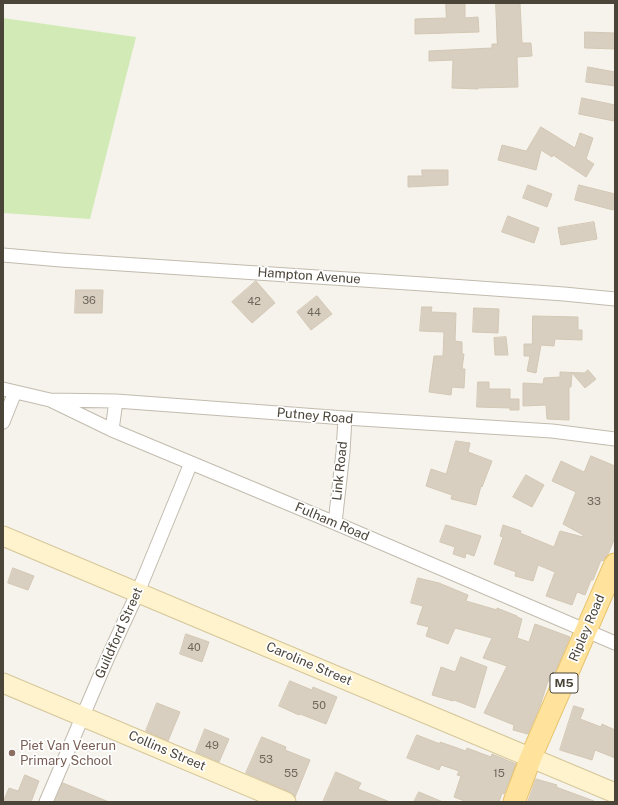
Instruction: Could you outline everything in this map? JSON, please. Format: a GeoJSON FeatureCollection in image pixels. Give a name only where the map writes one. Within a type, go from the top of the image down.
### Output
{"type":"FeatureCollection","features":[{"type":"Feature","properties":{"kind":"main road","name":"Ripley Road"},"geometry":{"type":"LineString","coordinates":[[514,802],[531,758],[615,564]]}},
{"type":"Feature","properties":{"kind":"street","name":"Hampton Avenue"},"geometry":{"type":"LineString","coordinates":[[3,255],[564,294],[615,299]]}},
{"type":"Feature","properties":{"kind":"street","name":"Putney Road"},"geometry":{"type":"LineString","coordinates":[[9,390],[50,400],[184,406],[552,431],[615,439]]}},
{"type":"Feature","properties":{"kind":"street"},"geometry":{"type":"LineString","coordinates":[[3,422],[9,390]]}},
{"type":"Feature","properties":{"kind":"street","name":"Fulham Road"},"geometry":{"type":"LineString","coordinates":[[50,400],[112,430],[335,523],[615,644]]}},
{"type":"Feature","properties":{"kind":"street"},"geometry":{"type":"LineString","coordinates":[[112,430],[116,402]]}},
{"type":"Feature","properties":{"kind":"street","name":"Link Road"},"geometry":{"type":"LineString","coordinates":[[335,523],[343,452],[345,418]]}},
{"type":"Feature","properties":{"kind":"street","name":"Guildford Street"},"geometry":{"type":"LineString","coordinates":[[46,802],[108,657],[138,592],[191,463]]}},
{"type":"Feature","properties":{"kind":"street","name":"Caroline Street"},"geometry":{"type":"LineString","coordinates":[[3,536],[615,793]]}},
{"type":"Feature","properties":{"kind":"street","name":"Collins Street"},"geometry":{"type":"LineString","coordinates":[[3,683],[286,802]]}},
{"type":"Feature","properties":{"kind":"green space"},"geometry":{"type":"Polygon","coordinates":[[[3,18],[136,37],[90,219],[3,213],[3,18]]]}},
{"type":"Feature","properties":{"kind":"building"},"geometry":{"type":"Polygon","coordinates":[[[446,3],[465,3],[465,18],[478,17],[479,32],[415,34],[415,19],[446,18],[446,3]]]}},
{"type":"Feature","properties":{"kind":"building"},"geometry":{"type":"Polygon","coordinates":[[[496,3],[520,3],[522,43],[531,43],[532,56],[517,57],[518,87],[478,89],[452,88],[453,60],[429,61],[429,51],[492,48],[492,44],[497,44],[496,3]]]}},
{"type":"Feature","properties":{"kind":"building"},"geometry":{"type":"Polygon","coordinates":[[[585,32],[615,33],[615,49],[585,48],[585,32]]]}},
{"type":"Feature","properties":{"kind":"building"},"geometry":{"type":"Polygon","coordinates":[[[588,67],[615,72],[615,86],[586,82],[588,67]]]}},
{"type":"Feature","properties":{"kind":"building"},"geometry":{"type":"Polygon","coordinates":[[[582,98],[615,105],[614,121],[579,114],[582,98]]]}},
{"type":"Feature","properties":{"kind":"building"},"geometry":{"type":"Polygon","coordinates":[[[541,127],[575,148],[580,133],[593,138],[586,159],[594,164],[586,177],[553,155],[552,157],[541,150],[536,170],[498,160],[502,145],[526,151],[541,127]]]}},
{"type":"Feature","properties":{"kind":"building"},"geometry":{"type":"Polygon","coordinates":[[[422,170],[448,170],[448,185],[408,187],[408,176],[422,176],[422,170]]]}},
{"type":"Feature","properties":{"kind":"building"},"geometry":{"type":"Polygon","coordinates":[[[528,185],[552,194],[547,207],[523,198],[528,185]]]}},
{"type":"Feature","properties":{"kind":"building"},"geometry":{"type":"Polygon","coordinates":[[[579,185],[615,194],[613,210],[575,200],[579,185]]]}},
{"type":"Feature","properties":{"kind":"building"},"geometry":{"type":"Polygon","coordinates":[[[508,216],[539,228],[534,243],[502,232],[508,216]]]}},
{"type":"Feature","properties":{"kind":"building"},"geometry":{"type":"Polygon","coordinates":[[[594,222],[597,239],[561,245],[558,228],[594,222]]]}},
{"type":"Feature","properties":{"kind":"building"},"geometry":{"type":"Polygon","coordinates":[[[256,281],[275,303],[252,323],[232,302],[256,281]]]}},
{"type":"Feature","properties":{"kind":"building"},"geometry":{"type":"Polygon","coordinates":[[[76,290],[103,290],[102,313],[75,313],[76,290]]]}},
{"type":"Feature","properties":{"kind":"building"},"geometry":{"type":"Polygon","coordinates":[[[317,296],[332,314],[311,330],[297,312],[317,296]]]}},
{"type":"Feature","properties":{"kind":"building"},"geometry":{"type":"Polygon","coordinates":[[[422,307],[432,307],[431,312],[456,313],[455,341],[462,342],[462,354],[464,354],[462,369],[465,369],[464,388],[452,387],[451,395],[429,392],[434,356],[443,356],[444,332],[420,331],[422,307]]]}},
{"type":"Feature","properties":{"kind":"building"},"geometry":{"type":"Polygon","coordinates":[[[474,308],[499,309],[498,333],[473,332],[474,308]]]}},
{"type":"Feature","properties":{"kind":"building"},"geometry":{"type":"Polygon","coordinates":[[[533,316],[578,317],[578,330],[582,330],[582,340],[555,339],[554,346],[541,345],[536,373],[527,371],[530,356],[524,356],[524,344],[532,344],[533,316]]]}},
{"type":"Feature","properties":{"kind":"building"},"geometry":{"type":"Polygon","coordinates":[[[506,337],[508,355],[495,355],[494,338],[506,337]]]}},
{"type":"Feature","properties":{"kind":"building"},"geometry":{"type":"Polygon","coordinates":[[[588,370],[596,379],[585,388],[572,373],[571,387],[569,387],[569,420],[547,419],[546,405],[523,406],[523,383],[543,384],[544,378],[560,377],[560,372],[584,373],[588,370]]]}},
{"type":"Feature","properties":{"kind":"building"},"geometry":{"type":"Polygon","coordinates":[[[478,382],[489,382],[489,389],[510,389],[510,399],[519,399],[519,410],[510,410],[510,408],[477,407],[478,382]]]}},
{"type":"Feature","properties":{"kind":"building"},"geometry":{"type":"Polygon","coordinates":[[[456,441],[470,443],[468,452],[492,461],[482,487],[481,486],[476,505],[451,499],[452,495],[426,486],[431,469],[446,474],[456,441]]]}},
{"type":"Feature","properties":{"kind":"building"},"geometry":{"type":"Polygon","coordinates":[[[591,456],[615,466],[615,538],[608,554],[603,561],[601,560],[585,595],[577,592],[572,605],[546,596],[555,572],[538,565],[533,581],[515,576],[516,572],[494,564],[503,537],[500,536],[503,525],[521,531],[520,533],[554,547],[560,531],[583,537],[583,535],[563,524],[576,492],[552,481],[561,461],[584,472],[591,456]]]}},
{"type":"Feature","properties":{"kind":"building"},"geometry":{"type":"Polygon","coordinates":[[[526,475],[544,485],[532,507],[513,497],[526,475]]]}},
{"type":"Feature","properties":{"kind":"building"},"geometry":{"type":"Polygon","coordinates":[[[446,525],[481,536],[474,556],[466,553],[465,558],[453,554],[455,547],[440,542],[446,525]]]}},
{"type":"Feature","properties":{"kind":"building"},"geometry":{"type":"Polygon","coordinates":[[[13,568],[34,576],[28,590],[8,583],[13,568]]]}},
{"type":"Feature","properties":{"kind":"building"},"geometry":{"type":"Polygon","coordinates":[[[418,578],[439,583],[468,595],[466,601],[497,610],[497,608],[522,619],[517,638],[529,642],[535,624],[570,637],[551,682],[548,681],[540,706],[528,734],[513,730],[514,725],[484,713],[507,666],[483,658],[492,638],[455,628],[448,644],[426,636],[429,627],[417,624],[423,606],[411,603],[418,578]]]}},
{"type":"Feature","properties":{"kind":"building"},"geometry":{"type":"Polygon","coordinates":[[[186,634],[209,642],[202,662],[180,654],[186,634]]]}},
{"type":"Feature","properties":{"kind":"building"},"geometry":{"type":"Polygon","coordinates":[[[461,657],[487,667],[475,708],[454,700],[432,695],[441,667],[455,672],[461,657]]]}},
{"type":"Feature","properties":{"kind":"building"},"geometry":{"type":"Polygon","coordinates":[[[290,681],[312,690],[313,687],[337,697],[326,724],[300,714],[299,715],[279,706],[290,681]]]}},
{"type":"Feature","properties":{"kind":"building"},"geometry":{"type":"Polygon","coordinates":[[[157,703],[180,712],[168,741],[146,731],[157,703]]]}},
{"type":"Feature","properties":{"kind":"building"},"geometry":{"type":"Polygon","coordinates":[[[574,706],[584,709],[580,719],[601,727],[602,724],[615,730],[615,758],[595,750],[592,760],[560,750],[574,706]]]}},
{"type":"Feature","properties":{"kind":"building"},"geometry":{"type":"Polygon","coordinates":[[[205,729],[229,739],[219,762],[196,752],[205,729]]]}},
{"type":"Feature","properties":{"kind":"building"},"geometry":{"type":"Polygon","coordinates":[[[417,735],[440,744],[440,742],[466,751],[467,748],[491,757],[492,754],[516,764],[504,794],[502,793],[499,802],[467,802],[454,797],[461,776],[457,775],[459,771],[441,765],[439,770],[407,758],[417,735]]]}},
{"type":"Feature","properties":{"kind":"building"},"geometry":{"type":"Polygon","coordinates":[[[262,737],[286,747],[285,750],[310,760],[295,797],[290,792],[246,773],[262,737]]]}},
{"type":"Feature","properties":{"kind":"building"},"geometry":{"type":"Polygon","coordinates":[[[336,772],[361,783],[358,789],[390,802],[323,802],[336,772]]]}},
{"type":"Feature","properties":{"kind":"building"},"geometry":{"type":"Polygon","coordinates":[[[25,775],[39,781],[31,802],[3,802],[9,788],[18,791],[25,775]]]}},
{"type":"Feature","properties":{"kind":"building"},"geometry":{"type":"Polygon","coordinates":[[[536,779],[557,785],[556,787],[594,802],[528,802],[536,779]]]}},
{"type":"Feature","properties":{"kind":"building"},"geometry":{"type":"Polygon","coordinates":[[[63,783],[109,802],[55,802],[63,783]]]}},
{"type":"Feature","properties":{"kind":"building"},"geometry":{"type":"Polygon","coordinates":[[[419,792],[443,802],[414,802],[419,792]]]}},
{"type":"Feature","properties":{"kind":"place","name":"Piet Van Veerun Primary School"},"geometry":{"type":"Point","coordinates":[12,753]}}]}
